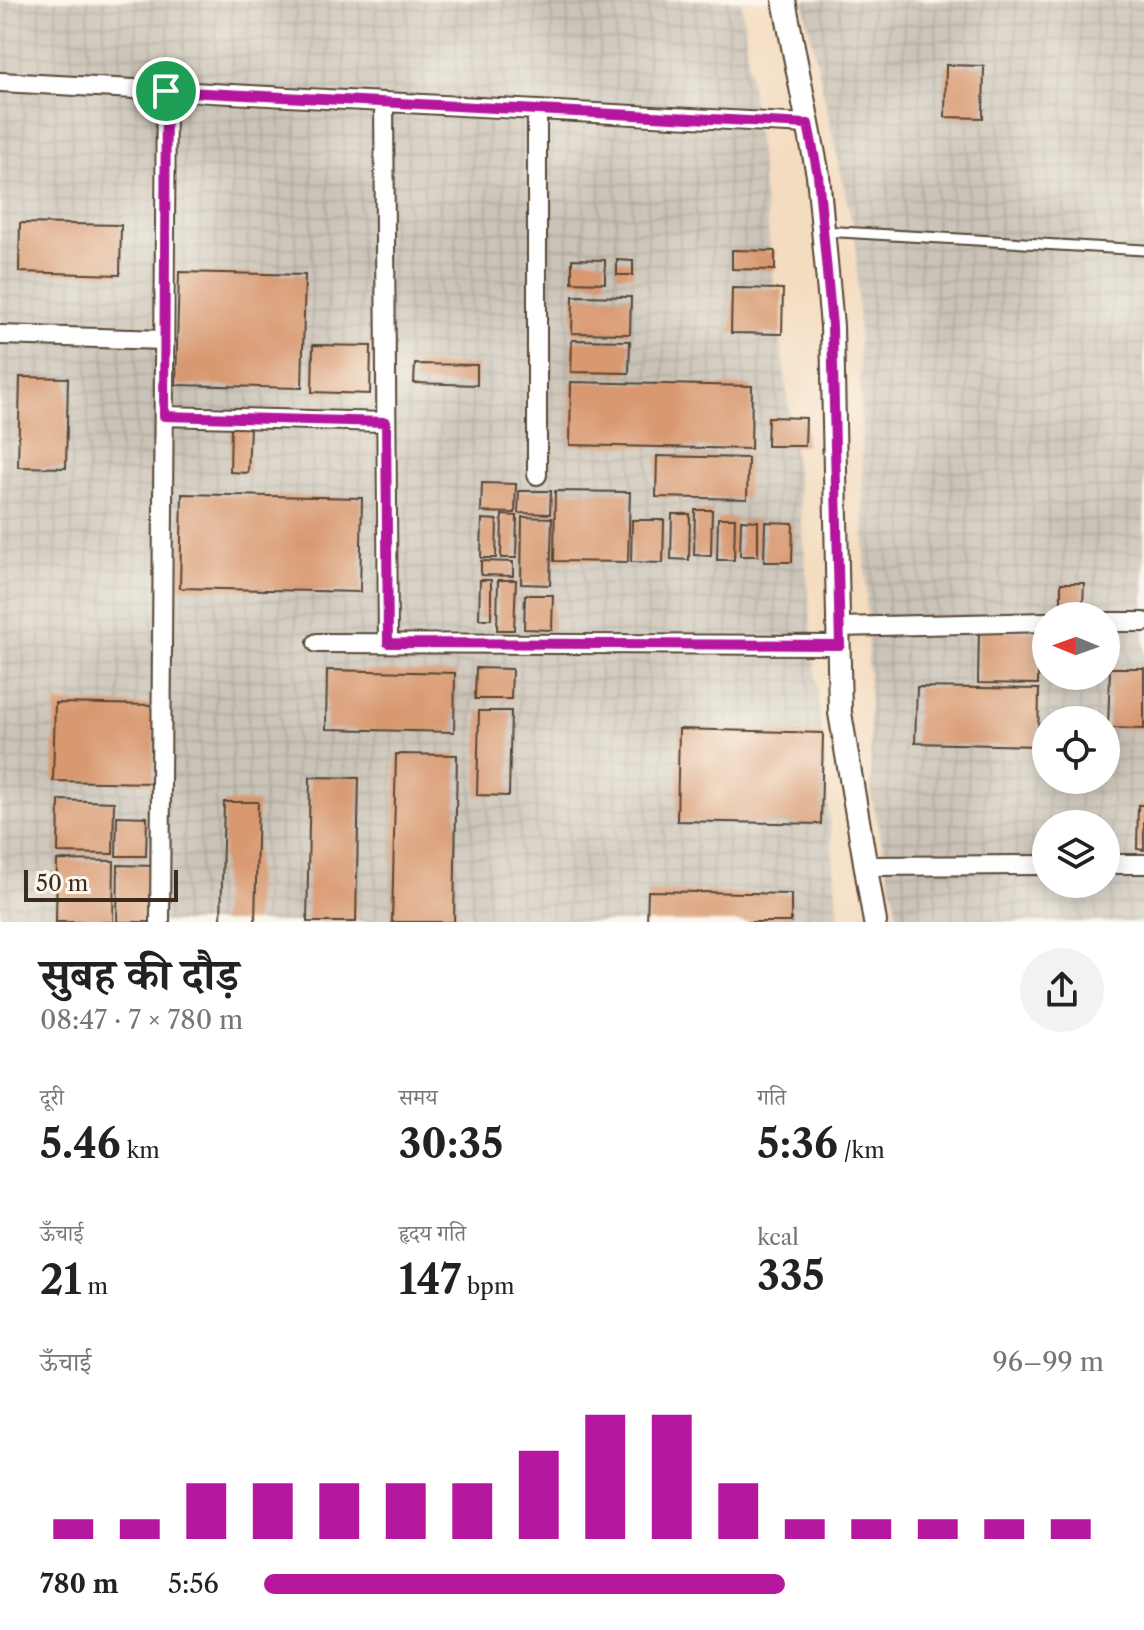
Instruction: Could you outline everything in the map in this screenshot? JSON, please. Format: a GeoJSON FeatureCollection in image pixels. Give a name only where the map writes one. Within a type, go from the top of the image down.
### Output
{"type":"FeatureCollection","features":[{"type":"Feature","properties":{"kind":"street"},"geometry":{"type":"LineString","coordinates":[[784,0],[818,175],[832,326],[840,713],[875,922]]}},
{"type":"Feature","properties":{"kind":"street"},"geometry":{"type":"LineString","coordinates":[[0,82],[808,124]]}},
{"type":"Feature","properties":{"kind":"street"},"geometry":{"type":"LineString","coordinates":[[160,922],[166,91]]}},
{"type":"Feature","properties":{"kind":"street"},"geometry":{"type":"LineString","coordinates":[[384,102],[388,643]]}},
{"type":"Feature","properties":{"kind":"street"},"geometry":{"type":"LineString","coordinates":[[537,110],[537,475]]}},
{"type":"Feature","properties":{"kind":"street"},"geometry":{"type":"LineString","coordinates":[[0,335],[164,340]]}},
{"type":"Feature","properties":{"kind":"street"},"geometry":{"type":"LineString","coordinates":[[164,416],[386,422]]}},
{"type":"Feature","properties":{"kind":"street"},"geometry":{"type":"LineString","coordinates":[[1120,622],[1144,622]]}},
{"type":"Feature","properties":{"kind":"street"},"geometry":{"type":"LineString","coordinates":[[317,643],[839,636],[1032,623]]}},
{"type":"Feature","properties":{"kind":"street"},"geometry":{"type":"LineString","coordinates":[[1120,864],[1144,864]]}},
{"type":"Feature","properties":{"kind":"street"},"geometry":{"type":"LineString","coordinates":[[865,866],[1032,865]]}},
{"type":"Feature","properties":{"kind":"lane"},"geometry":{"type":"LineString","coordinates":[[823,231],[1144,250]]}},
{"type":"Feature","properties":{"kind":"shaded area"},"geometry":{"type":"Polygon","coordinates":[[[0,0],[741,0],[800,505],[839,922],[0,922],[0,0]]]}},
{"type":"Feature","properties":{"kind":"shaded area"},"geometry":{"type":"Polygon","coordinates":[[[803,0],[1144,0],[1144,922],[899,922],[872,799],[856,241],[803,0]]]}},
{"type":"Feature","properties":{"kind":"building"},"geometry":{"type":"Polygon","coordinates":[[[946,65],[984,66],[983,118],[945,117],[946,65]]]}},
{"type":"Feature","properties":{"kind":"building"},"geometry":{"type":"Polygon","coordinates":[[[20,223],[121,225],[120,275],[19,272],[20,223]]]}},
{"type":"Feature","properties":{"kind":"building"},"geometry":{"type":"Polygon","coordinates":[[[732,250],[775,251],[775,270],[732,269],[732,250]]]}},
{"type":"Feature","properties":{"kind":"building"},"geometry":{"type":"Polygon","coordinates":[[[572,259],[605,260],[605,283],[572,282],[572,259]]]}},
{"type":"Feature","properties":{"kind":"building"},"geometry":{"type":"Polygon","coordinates":[[[617,260],[633,261],[633,275],[617,275],[617,260]]]}},
{"type":"Feature","properties":{"kind":"building"},"geometry":{"type":"Polygon","coordinates":[[[179,272],[305,275],[302,388],[176,385],[179,272]]]}},
{"type":"Feature","properties":{"kind":"building"},"geometry":{"type":"Polygon","coordinates":[[[732,288],[783,289],[782,334],[731,333],[732,288]]]}},
{"type":"Feature","properties":{"kind":"building"},"geometry":{"type":"Polygon","coordinates":[[[573,296],[631,297],[630,334],[572,333],[573,296]]]}},
{"type":"Feature","properties":{"kind":"building"},"geometry":{"type":"Polygon","coordinates":[[[572,340],[630,341],[629,373],[571,372],[572,340]]]}},
{"type":"Feature","properties":{"kind":"building"},"geometry":{"type":"Polygon","coordinates":[[[313,345],[371,346],[370,394],[312,392],[313,345]]]}},
{"type":"Feature","properties":{"kind":"building"},"geometry":{"type":"Polygon","coordinates":[[[415,364],[477,365],[477,385],[414,383],[415,364]]]}},
{"type":"Feature","properties":{"kind":"building"},"geometry":{"type":"Polygon","coordinates":[[[20,377],[68,378],[66,468],[18,467],[20,377]]]}},
{"type":"Feature","properties":{"kind":"building"},"geometry":{"type":"Polygon","coordinates":[[[571,382],[752,386],[751,449],[570,445],[571,382]]]}},
{"type":"Feature","properties":{"kind":"building"},"geometry":{"type":"Polygon","coordinates":[[[768,417],[806,418],[805,446],[767,446],[768,417]]]}},
{"type":"Feature","properties":{"kind":"building"},"geometry":{"type":"Polygon","coordinates":[[[231,425],[250,426],[248,473],[230,472],[231,425]]]}},
{"type":"Feature","properties":{"kind":"building"},"geometry":{"type":"Polygon","coordinates":[[[657,456],[748,458],[747,499],[656,497],[657,456]]]}},
{"type":"Feature","properties":{"kind":"building"},"geometry":{"type":"Polygon","coordinates":[[[482,483],[516,484],[515,513],[481,512],[482,483]]]}},
{"type":"Feature","properties":{"kind":"building"},"geometry":{"type":"Polygon","coordinates":[[[519,491],[551,491],[550,514],[518,513],[519,491]]]}},
{"type":"Feature","properties":{"kind":"building"},"geometry":{"type":"Polygon","coordinates":[[[555,491],[630,492],[628,562],[554,561],[555,491]]]}},
{"type":"Feature","properties":{"kind":"building"},"geometry":{"type":"Polygon","coordinates":[[[182,494],[362,498],[360,592],[180,588],[182,494]]]}},
{"type":"Feature","properties":{"kind":"building"},"geometry":{"type":"Polygon","coordinates":[[[695,510],[712,510],[711,556],[694,555],[695,510]]]}},
{"type":"Feature","properties":{"kind":"building"},"geometry":{"type":"Polygon","coordinates":[[[672,514],[690,514],[689,560],[671,559],[672,514]]]}},
{"type":"Feature","properties":{"kind":"building"},"geometry":{"type":"Polygon","coordinates":[[[502,515],[517,516],[516,558],[501,558],[502,515]]]}},
{"type":"Feature","properties":{"kind":"building"},"geometry":{"type":"Polygon","coordinates":[[[522,517],[552,518],[550,585],[521,584],[522,517]]]}},
{"type":"Feature","properties":{"kind":"building"},"geometry":{"type":"Polygon","coordinates":[[[718,518],[735,518],[734,560],[717,560],[718,518]]]}},
{"type":"Feature","properties":{"kind":"building"},"geometry":{"type":"Polygon","coordinates":[[[482,519],[497,520],[496,558],[481,558],[482,519]]]}},
{"type":"Feature","properties":{"kind":"building"},"geometry":{"type":"Polygon","coordinates":[[[632,520],[664,520],[663,563],[631,562],[632,520]]]}},
{"type":"Feature","properties":{"kind":"building"},"geometry":{"type":"Polygon","coordinates":[[[741,520],[758,521],[758,556],[740,556],[741,520]]]}},
{"type":"Feature","properties":{"kind":"building"},"geometry":{"type":"Polygon","coordinates":[[[765,522],[793,523],[792,562],[764,562],[765,522]]]}},
{"type":"Feature","properties":{"kind":"building"},"geometry":{"type":"Polygon","coordinates":[[[481,561],[513,562],[513,576],[481,575],[481,561]]]}},
{"type":"Feature","properties":{"kind":"building"},"geometry":{"type":"Polygon","coordinates":[[[480,580],[491,580],[491,619],[479,619],[480,580]]]}},
{"type":"Feature","properties":{"kind":"building"},"geometry":{"type":"Polygon","coordinates":[[[498,580],[516,580],[514,630],[497,630],[498,580]]]}},
{"type":"Feature","properties":{"kind":"building"},"geometry":{"type":"Polygon","coordinates":[[[1061,583],[1084,583],[1083,602],[1061,602],[1061,583]]]}},
{"type":"Feature","properties":{"kind":"building"},"geometry":{"type":"Polygon","coordinates":[[[525,595],[553,595],[552,630],[524,629],[525,595]]]}},
{"type":"Feature","properties":{"kind":"building"},"geometry":{"type":"Polygon","coordinates":[[[979,630],[1032,632],[1032,684],[978,683],[979,630]]]}},
{"type":"Feature","properties":{"kind":"building"},"geometry":{"type":"Polygon","coordinates":[[[476,668],[512,669],[511,699],[475,699],[476,668]]]}},
{"type":"Feature","properties":{"kind":"building"},"geometry":{"type":"Polygon","coordinates":[[[1120,668],[1144,668],[1144,729],[1120,728],[1120,706],[1109,706],[1109,690],[1120,690],[1120,668]]]}},
{"type":"Feature","properties":{"kind":"building"},"geometry":{"type":"Polygon","coordinates":[[[327,670],[455,673],[454,732],[326,729],[327,670]]]}},
{"type":"Feature","properties":{"kind":"building"},"geometry":{"type":"Polygon","coordinates":[[[917,687],[1039,690],[1039,706],[1032,706],[1032,746],[915,743],[917,687]]]}},
{"type":"Feature","properties":{"kind":"building"},"geometry":{"type":"Polygon","coordinates":[[[55,703],[155,705],[153,783],[53,781],[55,703]]]}},
{"type":"Feature","properties":{"kind":"building"},"geometry":{"type":"Polygon","coordinates":[[[479,711],[511,711],[509,796],[477,795],[479,711]]]}},
{"type":"Feature","properties":{"kind":"building"},"geometry":{"type":"Polygon","coordinates":[[[679,729],[823,733],[821,824],[677,821],[679,729]]]}},
{"type":"Feature","properties":{"kind":"building"},"geometry":{"type":"Polygon","coordinates":[[[396,754],[457,755],[454,922],[392,922],[396,754]]]}},
{"type":"Feature","properties":{"kind":"building"},"geometry":{"type":"Polygon","coordinates":[[[310,777],[359,778],[356,922],[307,922],[310,777]]]}},
{"type":"Feature","properties":{"kind":"building"},"geometry":{"type":"Polygon","coordinates":[[[59,800],[114,802],[113,854],[58,853],[59,800]]]}},
{"type":"Feature","properties":{"kind":"building"},"geometry":{"type":"Polygon","coordinates":[[[224,802],[258,802],[255,922],[221,922],[224,802]]]}},
{"type":"Feature","properties":{"kind":"building"},"geometry":{"type":"Polygon","coordinates":[[[1138,805],[1144,805],[1144,850],[1137,849],[1138,805]]]}},
{"type":"Feature","properties":{"kind":"building"},"geometry":{"type":"Polygon","coordinates":[[[117,816],[147,817],[146,856],[116,856],[117,816]]]}},
{"type":"Feature","properties":{"kind":"building"},"geometry":{"type":"Polygon","coordinates":[[[57,860],[114,861],[113,922],[56,922],[57,860]]]}},
{"type":"Feature","properties":{"kind":"building"},"geometry":{"type":"Polygon","coordinates":[[[118,865],[153,866],[151,922],[117,922],[118,865]]]}},
{"type":"Feature","properties":{"kind":"building"},"geometry":{"type":"Polygon","coordinates":[[[648,891],[791,894],[791,922],[647,922],[648,891]]]}},
{"type":"Feature","properties":{"kind":"route"},"geometry":{"type":"LineString","coordinates":[[166,91],[808,124],[818,175],[832,326],[840,645],[388,643],[386,422],[164,416],[166,91]]}}]}
